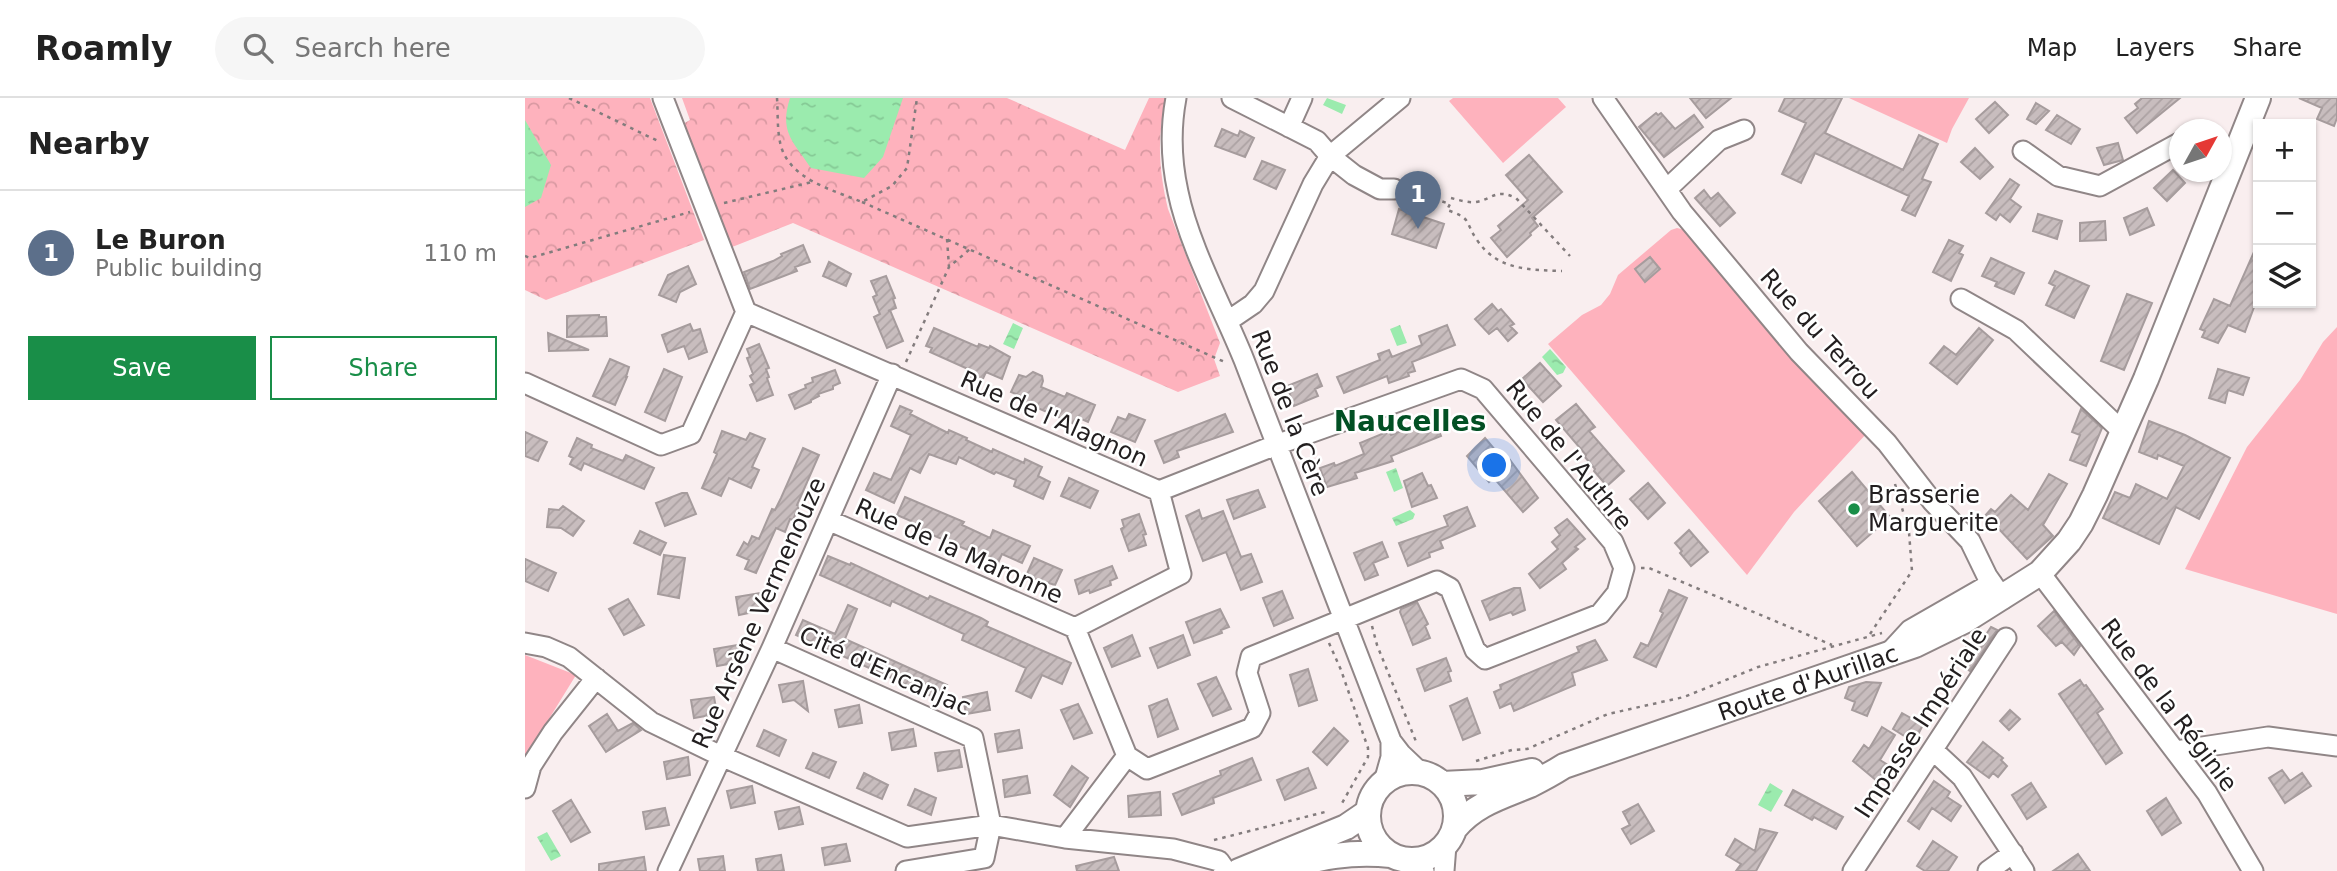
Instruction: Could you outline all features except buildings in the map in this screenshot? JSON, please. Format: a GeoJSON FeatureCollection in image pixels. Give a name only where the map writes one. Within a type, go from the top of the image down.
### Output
{"type":"FeatureCollection","features":[{"type":"Feature","properties":{"kind":"main road","name":"Route d'Aurillac"},"geometry":{"type":"LineString","coordinates":[[2232,146],[2258,98]]}},
{"type":"Feature","properties":{"kind":"main road","name":"Route d'Aurillac"},"geometry":{"type":"LineString","coordinates":[[1450,837],[1466,815],[1480,806],[1564,766],[1885,644],[1935,636],[1997,591],[2041,573],[2069,541],[2095,495],[2145,379],[2217,182]]}},
{"type":"Feature","properties":{"kind":"main road","name":"Route d'Aurillac"},"geometry":{"type":"LineString","coordinates":[[1427,768],[1483,782],[1564,766]]}},
{"type":"Feature","properties":{"kind":"main road"},"geometry":{"type":"LineString","coordinates":[[1271,871],[1323,856],[1352,853],[1408,862],[1433,855],[1450,837],[1454,803],[1427,768],[1402,773],[1384,782],[1373,795],[1368,812],[1372,835],[1382,848],[1408,862]]}},
{"type":"Feature","properties":{"kind":"main road"},"geometry":{"type":"LineString","coordinates":[[1239,871],[1346,827],[1368,812]]}},
{"type":"Feature","properties":{"kind":"street"},"geometry":{"type":"LineString","coordinates":[[525,383],[661,445],[691,434],[746,312],[663,98]]}},
{"type":"Feature","properties":{"kind":"street","name":"Rue de la Cère"},"geometry":{"type":"LineString","coordinates":[[1176,98],[1171,122],[1171,156],[1178,195],[1192,238],[1229,321],[1391,741],[1401,754],[1427,768]]}},
{"type":"Feature","properties":{"kind":"street"},"geometry":{"type":"LineString","coordinates":[[1232,98],[1317,141],[1330,156],[1354,175],[1380,188],[1394,189]]}},
{"type":"Feature","properties":{"kind":"street"},"geometry":{"type":"LineString","coordinates":[[1289,127],[1302,98]]}},
{"type":"Feature","properties":{"kind":"street"},"geometry":{"type":"LineString","coordinates":[[1229,321],[1253,304],[1264,291],[1313,184],[1330,156],[1399,98]]}},
{"type":"Feature","properties":{"kind":"street","name":"Rue du Terrou"},"geometry":{"type":"LineString","coordinates":[[1603,98],[1682,212],[1798,352],[1887,443],[1932,501],[1970,541],[1997,591]]}},
{"type":"Feature","properties":{"kind":"street"},"geometry":{"type":"LineString","coordinates":[[1667,189],[1719,140],[1744,130]]}},
{"type":"Feature","properties":{"kind":"street"},"geometry":{"type":"LineString","coordinates":[[2023,151],[2058,176],[2100,186],[2169,148]]}},
{"type":"Feature","properties":{"kind":"street"},"geometry":{"type":"LineString","coordinates":[[1961,299],[2016,330],[2122,432]]}},
{"type":"Feature","properties":{"kind":"street","name":"Rue de l'Alagnon"},"geometry":{"type":"LineString","coordinates":[[746,312],[1159,492],[1276,445]]}},
{"type":"Feature","properties":{"kind":"street","name":"Rue Arsène Vermenouze"},"geometry":{"type":"LineString","coordinates":[[668,871],[896,376]]}},
{"type":"Feature","properties":{"kind":"street","name":"Rue de l'Authre"},"geometry":{"type":"LineString","coordinates":[[1127,756],[1147,769],[1252,728],[1260,713],[1247,673],[1251,657],[1437,581],[1450,588],[1475,650],[1485,659],[1600,614],[1617,593],[1623,568],[1613,542],[1483,389],[1461,379],[1276,445]]}},
{"type":"Feature","properties":{"kind":"street","name":"Rue de la Maronne"},"geometry":{"type":"LineString","coordinates":[[828,520],[1075,628],[1181,574],[1159,492]]}},
{"type":"Feature","properties":{"kind":"street","name":"Rue de la Réginie"},"geometry":{"type":"LineString","coordinates":[[2041,573],[2207,793],[2253,871]]}},
{"type":"Feature","properties":{"kind":"street"},"geometry":{"type":"LineString","coordinates":[[1065,838],[1127,756],[1075,628]]}},
{"type":"Feature","properties":{"kind":"street","name":"Impasse Impériale"},"geometry":{"type":"LineString","coordinates":[[1853,871],[2006,638]]}},
{"type":"Feature","properties":{"kind":"street"},"geometry":{"type":"LineString","coordinates":[[525,643],[569,657],[651,722],[721,756],[907,837],[991,825],[1065,838],[1173,849],[1219,861],[1226,871]]}},
{"type":"Feature","properties":{"kind":"street","name":"Cité d'Encanjac"},"geometry":{"type":"LineString","coordinates":[[772,648],[973,738],[991,825],[984,858],[906,871]]}},
{"type":"Feature","properties":{"kind":"street"},"geometry":{"type":"LineString","coordinates":[[525,788],[531,766],[596,678]]}},
{"type":"Feature","properties":{"kind":"street"},"geometry":{"type":"LineString","coordinates":[[2176,751],[2268,737],[2337,746]]}},
{"type":"Feature","properties":{"kind":"street","name":"Rue de la Cère"},"geometry":{"type":"LineString","coordinates":[[1384,782],[1391,757],[1391,741]]}},
{"type":"Feature","properties":{"kind":"street"},"geometry":{"type":"LineString","coordinates":[[1934,751],[1962,777],[2024,871]]}},
{"type":"Feature","properties":{"kind":"street"},"geometry":{"type":"LineString","coordinates":[[1444,871],[1450,837]]}},
{"type":"Feature","properties":{"kind":"street"},"geometry":{"type":"LineString","coordinates":[[1988,871],[2013,853]]}},
{"type":"Feature","properties":{"kind":"path"},"geometry":{"type":"LineString","coordinates":[[569,98],[685,154]]}},
{"type":"Feature","properties":{"kind":"path"},"geometry":{"type":"LineString","coordinates":[[777,98],[780,145],[792,166],[812,182],[1228,363],[1244,360]]}},
{"type":"Feature","properties":{"kind":"path"},"geometry":{"type":"LineString","coordinates":[[862,202],[893,186],[907,168],[917,98]]}},
{"type":"Feature","properties":{"kind":"path"},"geometry":{"type":"LineString","coordinates":[[525,256],[530,258],[706,208],[812,182]]}},
{"type":"Feature","properties":{"kind":"path"},"geometry":{"type":"LineString","coordinates":[[1394,189],[1398,187],[1450,204],[1447,210],[1467,219],[1477,241],[1497,261],[1518,268],[1562,271]]}},
{"type":"Feature","properties":{"kind":"path"},"geometry":{"type":"LineString","coordinates":[[1451,198],[1474,202],[1495,194],[1509,194],[1516,198],[1570,256]]}},
{"type":"Feature","properties":{"kind":"path"},"geometry":{"type":"LineString","coordinates":[[947,239],[949,267]]}},
{"type":"Feature","properties":{"kind":"path"},"geometry":{"type":"LineString","coordinates":[[896,376],[949,267],[970,249]]}},
{"type":"Feature","properties":{"kind":"path"},"geometry":{"type":"LineString","coordinates":[[1469,764],[1512,750],[1527,749],[1608,714],[1684,697],[1758,667],[1870,635],[1912,571],[1909,532],[1892,473]]}},
{"type":"Feature","properties":{"kind":"path"},"geometry":{"type":"LineString","coordinates":[[1623,568],[1649,568],[1832,645]]}},
{"type":"Feature","properties":{"kind":"path"},"geometry":{"type":"LineString","coordinates":[[1364,611],[1373,627],[1377,645],[1427,768]]}},
{"type":"Feature","properties":{"kind":"path"},"geometry":{"type":"LineString","coordinates":[[1212,841],[1336,809],[1342,804],[1368,757],[1368,748],[1341,670],[1321,628]]}},
{"type":"Feature","properties":{"kind":"path"},"geometry":{"type":"LineString","coordinates":[[1870,635],[1885,644]]}},
{"type":"Feature","properties":{"kind":"green space"},"geometry":{"type":"Polygon","coordinates":[[[525,98],[650,98],[704,240],[546,300],[525,290],[525,98]]]}},
{"type":"Feature","properties":{"kind":"green space"},"geometry":{"type":"Polygon","coordinates":[[[682,98],[1007,98],[1125,150],[1149,98],[1167,98],[1160,140],[1165,195],[1220,343],[1214,359],[1220,376],[1178,392],[793,223],[727,249],[681,125],[690,120],[682,98]]]}},
{"type":"Feature","properties":{"kind":"green space"},"geometry":{"type":"Polygon","coordinates":[[[1453,98],[1558,98],[1566,107],[1503,163],[1449,101],[1453,98]]]}},
{"type":"Feature","properties":{"kind":"green space"},"geometry":{"type":"Polygon","coordinates":[[[1849,98],[1969,98],[1947,143],[1849,98]]]}},
{"type":"Feature","properties":{"kind":"green space"},"geometry":{"type":"Polygon","coordinates":[[[1677,228],[1689,231],[1867,433],[1794,512],[1747,575],[1548,344],[1582,315],[1601,305],[1610,294],[1618,275],[1671,230],[1677,228]]]}},
{"type":"Feature","properties":{"kind":"green space"},"geometry":{"type":"Polygon","coordinates":[[[2337,327],[2337,614],[2185,569],[2247,447],[2300,380],[2323,342],[2337,327]]]}},
{"type":"Feature","properties":{"kind":"green space"},"geometry":{"type":"Polygon","coordinates":[[[525,655],[576,675],[525,762],[525,655]]]}},
{"type":"Feature","properties":{"kind":"water"},"geometry":{"type":"Polygon","coordinates":[[[790,98],[903,98],[883,157],[864,178],[811,168],[787,128],[790,98]]]}},
{"type":"Feature","properties":{"kind":"water"},"geometry":{"type":"Polygon","coordinates":[[[1327,98],[1346,105],[1342,114],[1323,105],[1327,98]]]}},
{"type":"Feature","properties":{"kind":"water"},"geometry":{"type":"Polygon","coordinates":[[[525,120],[551,165],[541,198],[525,207],[525,120]]]}},
{"type":"Feature","properties":{"kind":"water"},"geometry":{"type":"Polygon","coordinates":[[[1013,323],[1023,328],[1014,349],[1003,344],[1013,323]]]}},
{"type":"Feature","properties":{"kind":"water"},"geometry":{"type":"Polygon","coordinates":[[[1400,325],[1407,343],[1397,346],[1390,329],[1400,325]]]}},
{"type":"Feature","properties":{"kind":"water"},"geometry":{"type":"Polygon","coordinates":[[[1550,349],[1566,367],[1563,373],[1557,375],[1542,357],[1550,349]]]}},
{"type":"Feature","properties":{"kind":"water"},"geometry":{"type":"Polygon","coordinates":[[[1396,468],[1403,488],[1394,492],[1386,472],[1396,468]]]}},
{"type":"Feature","properties":{"kind":"water"},"geometry":{"type":"Polygon","coordinates":[[[1410,510],[1415,514],[1413,519],[1396,526],[1392,518],[1410,510]]]}},
{"type":"Feature","properties":{"kind":"water"},"geometry":{"type":"Polygon","coordinates":[[[1770,783],[1783,791],[1771,812],[1758,805],[1770,783]]]}},
{"type":"Feature","properties":{"kind":"water"},"geometry":{"type":"Polygon","coordinates":[[[547,832],[561,856],[551,861],[537,837],[547,832]]]}},
{"type":"Feature","properties":{"kind":"place","name":"Le Buron"},"geometry":{"type":"Point","coordinates":[1418,229]}},
{"type":"Feature","properties":{"kind":"place","name":"Brasserie Marguerite"},"geometry":{"type":"Point","coordinates":[1854,509]}},
{"type":"Feature","properties":{"kind":"district","name":"Naucelles"},"geometry":{"type":"Point","coordinates":[1410,421]}}]}
